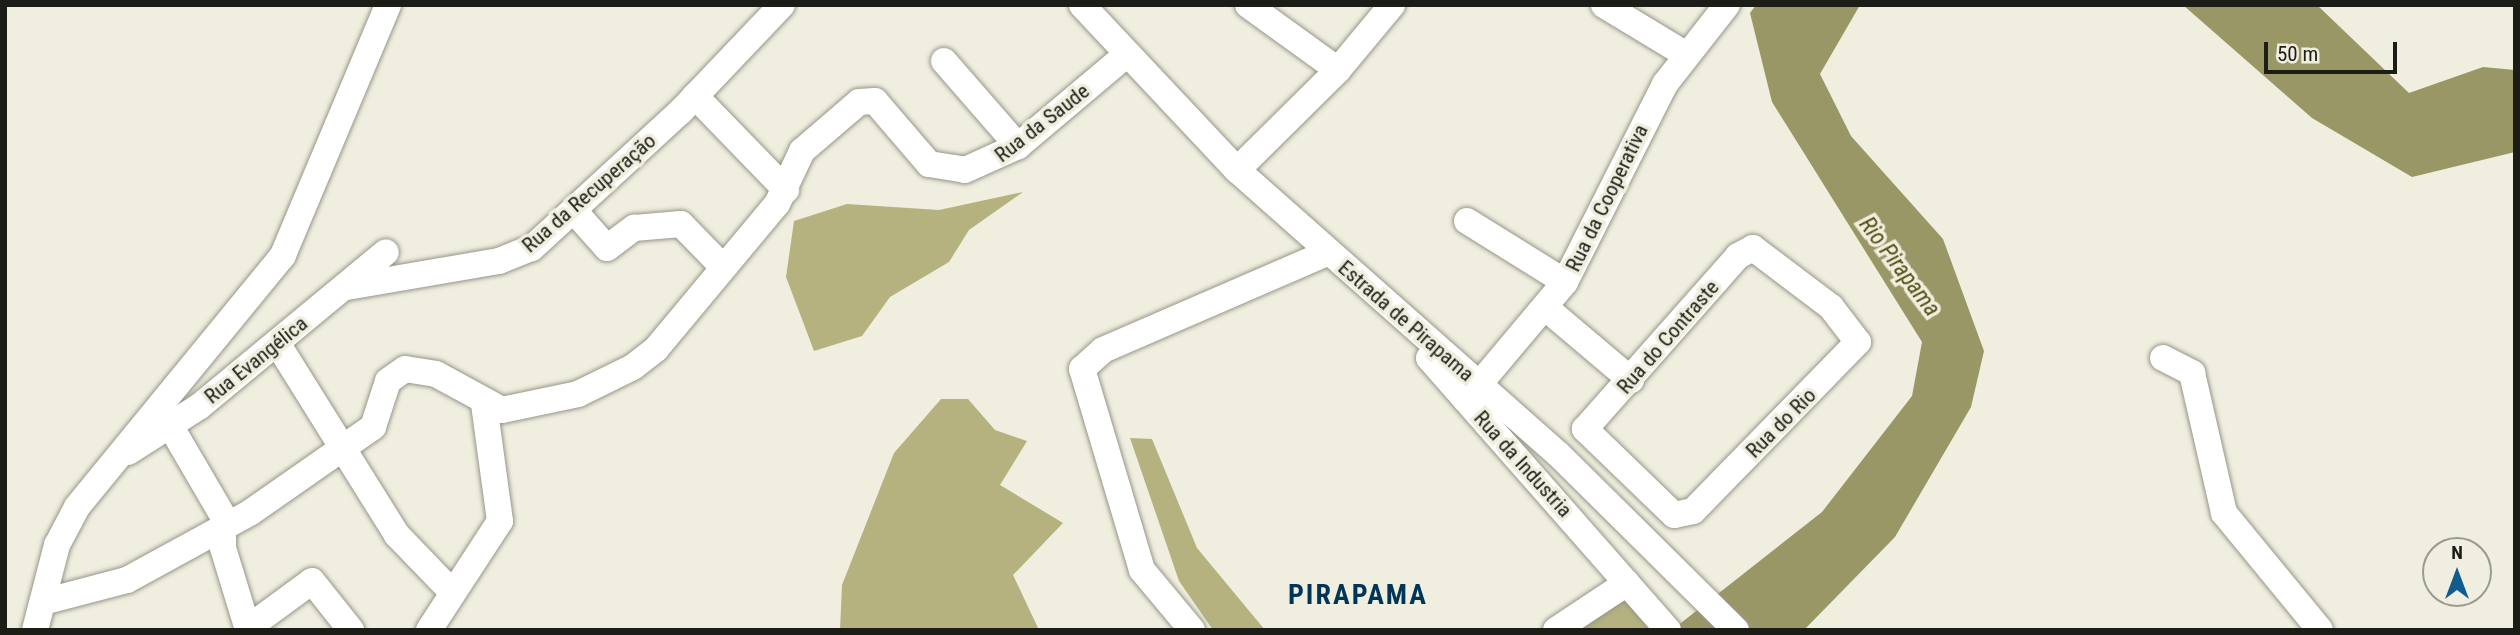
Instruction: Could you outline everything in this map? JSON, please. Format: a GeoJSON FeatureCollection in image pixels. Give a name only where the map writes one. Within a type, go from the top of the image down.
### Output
{"type":"FeatureCollection","features":[{"type":"Feature","properties":{"kind":"street"},"geometry":{"type":"LineString","coordinates":[[35,630],[65,526],[277,266],[388,5]]}},
{"type":"Feature","properties":{"kind":"street","name":"Rua da Recuperação"},"geometry":{"type":"LineString","coordinates":[[347,287],[510,258],[575,212],[695,96],[782,5]]}},
{"type":"Feature","properties":{"kind":"street","name":"Estrada de Pirapama"},"geometry":{"type":"LineString","coordinates":[[1082,5],[1126,55],[1237,170],[1400,316]]}},
{"type":"Feature","properties":{"kind":"street"},"geometry":{"type":"LineString","coordinates":[[1248,5],[1338,70]]}},
{"type":"Feature","properties":{"kind":"street"},"geometry":{"type":"LineString","coordinates":[[1237,170],[1338,70],[1392,5]]}},
{"type":"Feature","properties":{"kind":"street"},"geometry":{"type":"LineString","coordinates":[[1604,5],[1685,54]]}},
{"type":"Feature","properties":{"kind":"street","name":"Rua da Cooperativa"},"geometry":{"type":"LineString","coordinates":[[1473,393],[1546,309],[1565,282],[1685,54],[1727,5]]}},
{"type":"Feature","properties":{"kind":"street","name":"Rua da Saude"},"geometry":{"type":"LineString","coordinates":[[786,190],[802,151],[867,99],[929,164],[950,171],[988,164],[1018,146],[1126,55]]}},
{"type":"Feature","properties":{"kind":"street"},"geometry":{"type":"LineString","coordinates":[[944,61],[1018,146]]}},
{"type":"Feature","properties":{"kind":"street"},"geometry":{"type":"LineString","coordinates":[[43,602],[127,580],[224,528],[342,450],[377,422],[388,381],[405,369],[436,374],[484,404],[508,410],[552,401],[633,367],[656,349],[786,190],[695,96]]}},
{"type":"Feature","properties":{"kind":"street"},"geometry":{"type":"LineString","coordinates":[[575,212],[607,248],[635,228],[681,224],[722,266]]}},
{"type":"Feature","properties":{"kind":"street"},"geometry":{"type":"LineString","coordinates":[[1467,221],[1565,282]]}},
{"type":"Feature","properties":{"kind":"street","name":"Rua do Contraste"},"geometry":{"type":"LineString","coordinates":[[1584,429],[1631,380],[1738,256],[1753,248],[1830,307],[1858,342]]}},
{"type":"Feature","properties":{"kind":"street","name":"Rua Evangélica"},"geometry":{"type":"LineString","coordinates":[[118,458],[171,427],[277,344],[386,252]]}},
{"type":"Feature","properties":{"kind":"street"},"geometry":{"type":"LineString","coordinates":[[1192,630],[1142,570],[1082,373],[1085,362],[1103,350],[1327,253]]}},
{"type":"Feature","properties":{"kind":"street"},"geometry":{"type":"LineString","coordinates":[[1546,309],[1631,380]]}},
{"type":"Feature","properties":{"kind":"street","name":"Rua da Industria"},"geometry":{"type":"LineString","coordinates":[[1400,316],[1473,393],[1648,609],[1668,630]]}},
{"type":"Feature","properties":{"kind":"street","name":"Rua do Rio"},"geometry":{"type":"LineString","coordinates":[[1584,429],[1674,515],[1688,514],[1858,342]]}},
{"type":"Feature","properties":{"kind":"street"},"geometry":{"type":"LineString","coordinates":[[277,344],[406,548],[453,592]]}},
{"type":"Feature","properties":{"kind":"street"},"geometry":{"type":"LineString","coordinates":[[2163,358],[2192,373],[2224,513],[2320,630]]}},
{"type":"Feature","properties":{"kind":"street","name":"Estrada de Pirapama"},"geometry":{"type":"LineString","coordinates":[[1473,393],[1665,558],[1737,630]]}},
{"type":"Feature","properties":{"kind":"street"},"geometry":{"type":"LineString","coordinates":[[429,630],[453,592],[491,545],[500,522],[484,404]]}},
{"type":"Feature","properties":{"kind":"street"},"geometry":{"type":"LineString","coordinates":[[171,427],[217,503],[224,528],[223,548],[248,629],[312,581],[351,630]]}},
{"type":"Feature","properties":{"kind":"street"},"geometry":{"type":"LineString","coordinates":[[1556,630],[1627,583]]}},
{"type":"Feature","properties":{"kind":"shaded area"},"geometry":{"type":"Polygon","coordinates":[[[1023,192],[969,230],[949,262],[890,297],[862,336],[814,351],[786,277],[794,221],[847,204],[939,210],[1023,192]]]}},
{"type":"Feature","properties":{"kind":"shaded area"},"geometry":{"type":"Polygon","coordinates":[[[941,399],[968,399],[995,430],[1027,441],[1000,485],[1063,523],[1013,575],[1039,630],[840,630],[842,585],[894,453],[941,399]]]}},
{"type":"Feature","properties":{"kind":"shaded area"},"geometry":{"type":"Polygon","coordinates":[[[1130,438],[1152,439],[1197,548],[1265,630],[1213,630],[1179,581],[1130,438]]]}},
{"type":"Feature","properties":{"kind":"shaded area"},"geometry":{"type":"Polygon","coordinates":[[[1627,599],[1654,630],[1572,630],[1627,599]]]}},
{"type":"Feature","properties":{"kind":"water","name":"Rio Pirapama"},"geometry":{"type":"Polygon","coordinates":[[[1756,5],[1860,5],[1820,74],[1851,136],[1943,239],[1984,351],[1971,407],[1895,537],[1804,630],[1672,630],[1822,512],[1912,396],[1922,342],[1772,102],[1750,13],[1756,5]]]}},
{"type":"Feature","properties":{"kind":"water"},"geometry":{"type":"Polygon","coordinates":[[[2183,5],[2317,5],[2409,93],[2483,67],[2515,70],[2515,152],[2412,177],[2312,118],[2183,5]]]}},
{"type":"Feature","properties":{"kind":"district","name":"PIRAPAMA"},"geometry":{"type":"Point","coordinates":[1358,595]}}]}
